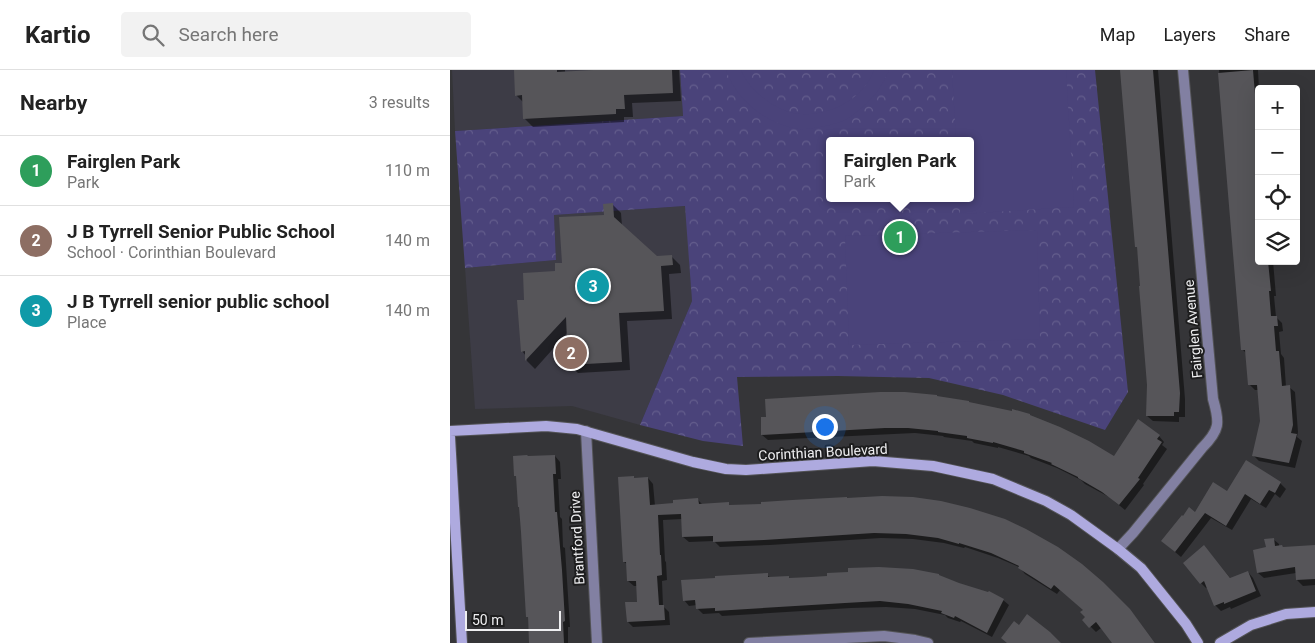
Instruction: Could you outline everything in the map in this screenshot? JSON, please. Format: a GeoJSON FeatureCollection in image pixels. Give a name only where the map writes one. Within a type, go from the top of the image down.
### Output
{"type":"FeatureCollection","features":[{"type":"Feature","properties":{"kind":"street","name":"Fairglen Avenue"},"geometry":{"type":"LineString","coordinates":[[1118,549],[1210,440],[1217,428],[1218,416],[1213,399],[1183,70]]}},
{"type":"Feature","properties":{"kind":"street","name":"Corinthian Boulevard"},"geometry":{"type":"LineString","coordinates":[[450,431],[558,427],[586,431],[692,462],[726,469],[746,470],[873,461],[933,466],[993,479],[1046,501],[1071,515],[1118,549],[1141,568],[1186,624],[1198,643]]}},
{"type":"Feature","properties":{"kind":"street","name":"Brantford Drive"},"geometry":{"type":"LineString","coordinates":[[586,431],[597,643]]}},
{"type":"Feature","properties":{"kind":"street"},"geometry":{"type":"LineString","coordinates":[[450,437],[462,643]]}},
{"type":"Feature","properties":{"kind":"street"},"geometry":{"type":"LineString","coordinates":[[1220,643],[1251,625],[1286,614],[1315,612]]}},
{"type":"Feature","properties":{"kind":"street"},"geometry":{"type":"LineString","coordinates":[[749,643],[884,636],[928,643]]}},
{"type":"Feature","properties":{"kind":"shaded area"},"geometry":{"type":"Polygon","coordinates":[[[452,70],[680,70],[683,116],[455,131],[452,70]]]}},
{"type":"Feature","properties":{"kind":"shaded area"},"geometry":{"type":"Polygon","coordinates":[[[686,206],[692,301],[640,425],[572,406],[475,409],[465,268],[556,260],[554,215],[686,206]]]}},
{"type":"Feature","properties":{"kind":"green space"},"geometry":{"type":"Polygon","coordinates":[[[680,70],[1095,70],[1128,392],[1105,430],[1003,395],[929,378],[838,376],[737,377],[743,446],[703,441],[640,425],[692,301],[685,206],[554,215],[556,260],[465,268],[455,131],[683,116],[680,70]]]}},
{"type":"Feature","properties":{"kind":"green space"},"geometry":{"type":"Polygon","coordinates":[[[726,70],[741,70],[757,93],[773,105],[791,112],[811,114],[834,109],[844,104],[862,89],[874,70],[889,70],[874,96],[843,121],[814,128],[798,129],[774,122],[754,109],[737,91],[726,70]]]}},
{"type":"Feature","properties":{"kind":"green space"},"geometry":{"type":"Polygon","coordinates":[[[952,70],[1066,70],[1074,207],[960,214],[960,202],[974,202],[974,137],[956,137],[952,70]]]}},
{"type":"Feature","properties":{"kind":"green space"},"geometry":{"type":"Polygon","coordinates":[[[1037,230],[1040,339],[849,345],[845,236],[1037,230]]]}},
{"type":"Feature","properties":{"kind":"building"},"geometry":{"type":"Polygon","coordinates":[[[514,70],[557,70],[557,72],[672,70],[673,93],[624,95],[625,109],[616,109],[616,114],[523,119],[522,95],[515,96],[514,70]]]}},
{"type":"Feature","properties":{"kind":"building"},"geometry":{"type":"Polygon","coordinates":[[[1120,70],[1153,70],[1180,393],[1179,412],[1174,412],[1174,416],[1146,416],[1147,385],[1140,286],[1120,70]]]}},
{"type":"Feature","properties":{"kind":"building"},"geometry":{"type":"Polygon","coordinates":[[[1253,70],[1255,94],[1255,265],[1268,265],[1271,316],[1277,316],[1278,326],[1274,326],[1276,351],[1279,351],[1282,386],[1290,385],[1293,425],[1291,433],[1297,434],[1289,463],[1252,456],[1260,421],[1257,385],[1248,385],[1245,350],[1241,350],[1218,73],[1253,70]]]}},
{"type":"Feature","properties":{"kind":"building"},"geometry":{"type":"Polygon","coordinates":[[[613,203],[614,217],[657,256],[672,255],[673,265],[661,266],[664,311],[619,313],[622,362],[568,365],[566,317],[525,361],[525,351],[521,352],[517,300],[524,300],[523,273],[555,271],[555,263],[562,263],[559,217],[604,215],[603,204],[613,203]]]}},
{"type":"Feature","properties":{"kind":"building"},"geometry":{"type":"Polygon","coordinates":[[[880,392],[937,395],[1012,411],[1012,409],[1030,414],[1060,427],[1114,456],[1138,419],[1160,435],[1157,439],[1162,442],[1138,478],[1140,479],[1119,505],[1102,492],[1052,463],[1024,453],[1024,451],[993,442],[967,438],[967,436],[908,428],[761,435],[761,417],[766,417],[765,399],[880,392]]]}},
{"type":"Feature","properties":{"kind":"building"},"geometry":{"type":"Polygon","coordinates":[[[555,455],[556,474],[553,474],[555,512],[557,512],[562,570],[565,621],[563,622],[564,643],[529,643],[519,507],[513,456],[555,455]]]}},
{"type":"Feature","properties":{"kind":"building"},"geometry":{"type":"Polygon","coordinates":[[[1246,460],[1281,482],[1275,493],[1269,490],[1260,504],[1245,494],[1226,526],[1205,513],[1175,552],[1161,541],[1189,507],[1195,512],[1213,482],[1227,491],[1246,460]]]}},
{"type":"Feature","properties":{"kind":"building"},"geometry":{"type":"Polygon","coordinates":[[[634,476],[634,478],[648,477],[650,505],[673,503],[673,500],[698,498],[699,504],[729,502],[729,505],[847,497],[913,497],[941,501],[1005,519],[1058,547],[1082,564],[1130,609],[1155,643],[1112,643],[1096,622],[1089,628],[1082,620],[1085,617],[1080,612],[1083,610],[1054,585],[1051,589],[1018,568],[1019,566],[991,553],[959,543],[906,534],[874,533],[713,542],[713,536],[682,537],[681,514],[658,515],[662,575],[657,576],[659,605],[664,605],[665,620],[627,622],[625,602],[637,602],[636,581],[627,581],[626,562],[623,562],[618,477],[634,476]]]}},
{"type":"Feature","properties":{"kind":"building"},"geometry":{"type":"Polygon","coordinates":[[[1274,538],[1275,546],[1315,545],[1315,579],[1296,580],[1295,567],[1257,573],[1253,550],[1266,547],[1264,539],[1274,538]]]}},
{"type":"Feature","properties":{"kind":"building"},"geometry":{"type":"Polygon","coordinates":[[[1204,545],[1230,578],[1248,571],[1256,591],[1214,606],[1204,581],[1200,584],[1183,563],[1204,545]]]}},
{"type":"Feature","properties":{"kind":"building"},"geometry":{"type":"Polygon","coordinates":[[[848,568],[913,569],[939,574],[959,583],[989,591],[1004,599],[987,633],[955,616],[954,618],[941,613],[942,611],[880,601],[715,611],[715,608],[696,609],[695,600],[683,601],[681,580],[768,573],[768,577],[827,576],[827,573],[848,572],[848,568]]]}},
{"type":"Feature","properties":{"kind":"building"},"geometry":{"type":"Polygon","coordinates":[[[1027,614],[1061,643],[1007,643],[1001,638],[1014,621],[1019,625],[1027,614]]]}},
{"type":"Feature","properties":{"kind":"place","name":"Fairglen Park"},"geometry":{"type":"Point","coordinates":[900,237]}},
{"type":"Feature","properties":{"kind":"place","name":"J B Tyrrell senior public school"},"geometry":{"type":"Point","coordinates":[593,286]}},
{"type":"Feature","properties":{"kind":"place","name":"J B Tyrrell Senior Public School"},"geometry":{"type":"Point","coordinates":[571,353]}}]}
